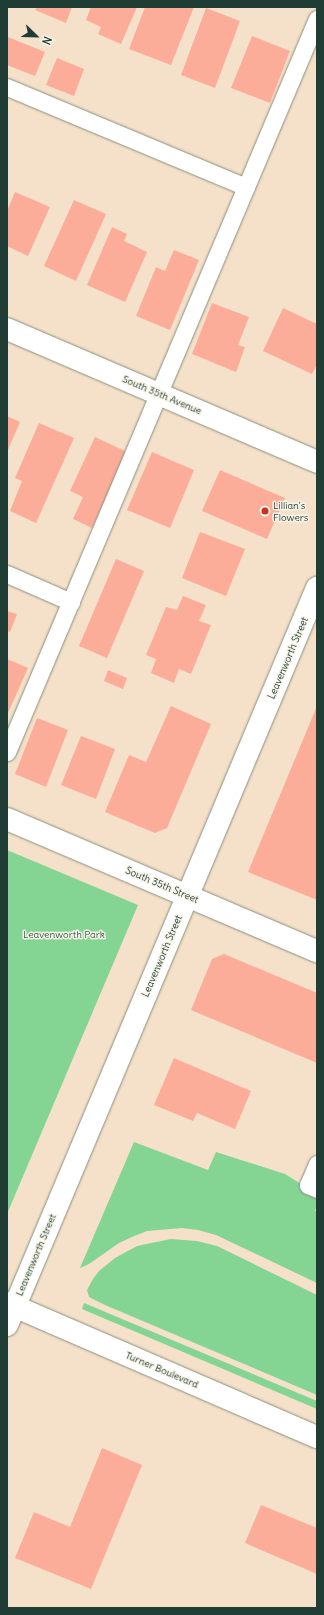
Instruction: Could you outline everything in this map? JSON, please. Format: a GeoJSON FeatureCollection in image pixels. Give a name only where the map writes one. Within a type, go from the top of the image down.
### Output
{"type":"FeatureCollection","features":[{"type":"Feature","properties":{"kind":"street","name":"South 35th Avenue"},"geometry":{"type":"LineString","coordinates":[[7,330],[317,462]]}},
{"type":"Feature","properties":{"kind":"street","name":"Leavenworth Street"},"geometry":{"type":"LineString","coordinates":[[10,1312],[317,588]]}},
{"type":"Feature","properties":{"kind":"street","name":"South 35th Street"},"geometry":{"type":"LineString","coordinates":[[7,819],[317,951]]}},
{"type":"Feature","properties":{"kind":"street","name":"Turner Boulevard"},"geometry":{"type":"LineString","coordinates":[[10,1312],[317,1438]]}},
{"type":"Feature","properties":{"kind":"lane"},"geometry":{"type":"LineString","coordinates":[[7,752],[317,19]]}},
{"type":"Feature","properties":{"kind":"lane"},"geometry":{"type":"LineString","coordinates":[[7,87],[246,187]]}},
{"type":"Feature","properties":{"kind":"lane"},"geometry":{"type":"LineString","coordinates":[[7,574],[71,602]]}},
{"type":"Feature","properties":{"kind":"lane"},"geometry":{"type":"LineString","coordinates":[[317,1164],[308,1185],[317,1189]]}},
{"type":"Feature","properties":{"kind":"green space","name":"Leavenworth Park"},"geometry":{"type":"Polygon","coordinates":[[[7,850],[138,905],[7,1214],[7,850]]]}},
{"type":"Feature","properties":{"kind":"green space"},"geometry":{"type":"Polygon","coordinates":[[[134,1142],[208,1170],[216,1152],[285,1174],[317,1194],[317,1205],[315,1211],[317,1212],[317,1283],[216,1235],[198,1230],[182,1228],[147,1231],[119,1243],[89,1264],[80,1268],[134,1142]]]}},
{"type":"Feature","properties":{"kind":"green space"},"geometry":{"type":"Polygon","coordinates":[[[171,1239],[197,1241],[217,1246],[317,1295],[317,1395],[89,1297],[87,1290],[93,1279],[99,1271],[115,1258],[137,1246],[171,1239]]]}},
{"type":"Feature","properties":{"kind":"green space"},"geometry":{"type":"Polygon","coordinates":[[[84,1303],[317,1401],[317,1409],[82,1309],[84,1303]]]}},
{"type":"Feature","properties":{"kind":"building"},"geometry":{"type":"Polygon","coordinates":[[[37,7],[72,7],[66,23],[35,10],[37,7]]]}},
{"type":"Feature","properties":{"kind":"building"},"geometry":{"type":"Polygon","coordinates":[[[91,7],[137,7],[121,44],[98,34],[101,27],[86,20],[91,7]]]}},
{"type":"Feature","properties":{"kind":"building"},"geometry":{"type":"Polygon","coordinates":[[[145,7],[194,7],[171,65],[129,49],[145,7]]]}},
{"type":"Feature","properties":{"kind":"building"},"geometry":{"type":"Polygon","coordinates":[[[206,8],[240,21],[215,88],[181,75],[206,8]]]}},
{"type":"Feature","properties":{"kind":"building"},"geometry":{"type":"Polygon","coordinates":[[[252,36],[290,51],[270,103],[231,88],[252,36]]]}},
{"type":"Feature","properties":{"kind":"building"},"geometry":{"type":"Polygon","coordinates":[[[8,37],[45,52],[35,76],[7,65],[8,37]]]}},
{"type":"Feature","properties":{"kind":"building"},"geometry":{"type":"Polygon","coordinates":[[[57,58],[84,69],[74,96],[46,85],[57,58]]]}},
{"type":"Feature","properties":{"kind":"building"},"geometry":{"type":"Polygon","coordinates":[[[15,192],[50,207],[28,256],[7,246],[7,211],[15,192]]]}},
{"type":"Feature","properties":{"kind":"building"},"geometry":{"type":"Polygon","coordinates":[[[74,200],[106,214],[76,281],[44,266],[74,200]]]}},
{"type":"Feature","properties":{"kind":"building"},"geometry":{"type":"Polygon","coordinates":[[[112,227],[127,234],[124,241],[147,252],[125,302],[87,285],[112,227]]]}},
{"type":"Feature","properties":{"kind":"building"},"geometry":{"type":"Polygon","coordinates":[[[174,250],[199,260],[170,330],[136,316],[156,267],[165,271],[174,250]]]}},
{"type":"Feature","properties":{"kind":"building"},"geometry":{"type":"Polygon","coordinates":[[[212,303],[249,317],[238,345],[245,347],[236,372],[192,354],[212,303]]]}},
{"type":"Feature","properties":{"kind":"building"},"geometry":{"type":"Polygon","coordinates":[[[283,308],[317,324],[317,364],[312,374],[263,351],[283,308]]]}},
{"type":"Feature","properties":{"kind":"building"},"geometry":{"type":"Polygon","coordinates":[[[7,416],[20,422],[7,452],[7,416]]]}},
{"type":"Feature","properties":{"kind":"building"},"geometry":{"type":"Polygon","coordinates":[[[39,423],[74,438],[36,523],[10,511],[22,481],[15,478],[39,423]]]}},
{"type":"Feature","properties":{"kind":"building"},"geometry":{"type":"Polygon","coordinates":[[[95,437],[127,452],[92,528],[73,519],[83,497],[70,491],[95,437]]]}},
{"type":"Feature","properties":{"kind":"building"},"geometry":{"type":"Polygon","coordinates":[[[152,452],[194,470],[170,528],[127,510],[152,452]]]}},
{"type":"Feature","properties":{"kind":"building"},"geometry":{"type":"Polygon","coordinates":[[[220,470],[285,498],[267,539],[202,511],[220,470]]]}},
{"type":"Feature","properties":{"kind":"building"},"geometry":{"type":"Polygon","coordinates":[[[200,532],[245,549],[226,596],[182,578],[200,532]]]}},
{"type":"Feature","properties":{"kind":"building"},"geometry":{"type":"Polygon","coordinates":[[[116,559],[144,571],[107,658],[79,646],[116,559]]]}},
{"type":"Feature","properties":{"kind":"building"},"geometry":{"type":"Polygon","coordinates":[[[183,596],[206,605],[199,621],[211,625],[191,674],[179,669],[174,683],[151,673],[156,659],[146,655],[166,607],[177,610],[183,596]]]}},
{"type":"Feature","properties":{"kind":"building"},"geometry":{"type":"Polygon","coordinates":[[[7,611],[17,614],[10,632],[7,631],[7,611]]]}},
{"type":"Feature","properties":{"kind":"building"},"geometry":{"type":"Polygon","coordinates":[[[7,659],[28,668],[7,715],[7,659]]]}},
{"type":"Feature","properties":{"kind":"building"},"geometry":{"type":"Polygon","coordinates":[[[108,670],[127,678],[123,689],[104,681],[108,670]]]}},
{"type":"Feature","properties":{"kind":"building"},"geometry":{"type":"Polygon","coordinates":[[[171,706],[211,724],[167,828],[155,833],[105,812],[129,755],[146,762],[171,706]]]}},
{"type":"Feature","properties":{"kind":"building"},"geometry":{"type":"Polygon","coordinates":[[[317,706],[317,900],[248,872],[317,706]]]}},
{"type":"Feature","properties":{"kind":"building"},"geometry":{"type":"Polygon","coordinates":[[[37,718],[68,730],[46,787],[15,774],[37,718]]]}},
{"type":"Feature","properties":{"kind":"building"},"geometry":{"type":"Polygon","coordinates":[[[81,736],[115,749],[96,799],[61,785],[81,736]]]}},
{"type":"Feature","properties":{"kind":"building"},"geometry":{"type":"Polygon","coordinates":[[[224,954],[317,993],[317,1063],[191,1010],[212,959],[224,954]]]}},
{"type":"Feature","properties":{"kind":"building"},"geometry":{"type":"Polygon","coordinates":[[[174,1058],[251,1091],[235,1129],[197,1113],[193,1121],[154,1105],[174,1058]]]}},
{"type":"Feature","properties":{"kind":"building"},"geometry":{"type":"Polygon","coordinates":[[[102,1448],[142,1465],[91,1589],[15,1558],[34,1512],[70,1527],[102,1448]]]}},
{"type":"Feature","properties":{"kind":"building"},"geometry":{"type":"Polygon","coordinates":[[[261,1505],[317,1528],[317,1574],[245,1543],[261,1505]]]}},
{"type":"Feature","properties":{"kind":"place","name":"Lillian's Flowers"},"geometry":{"type":"Point","coordinates":[265,511]}}]}
